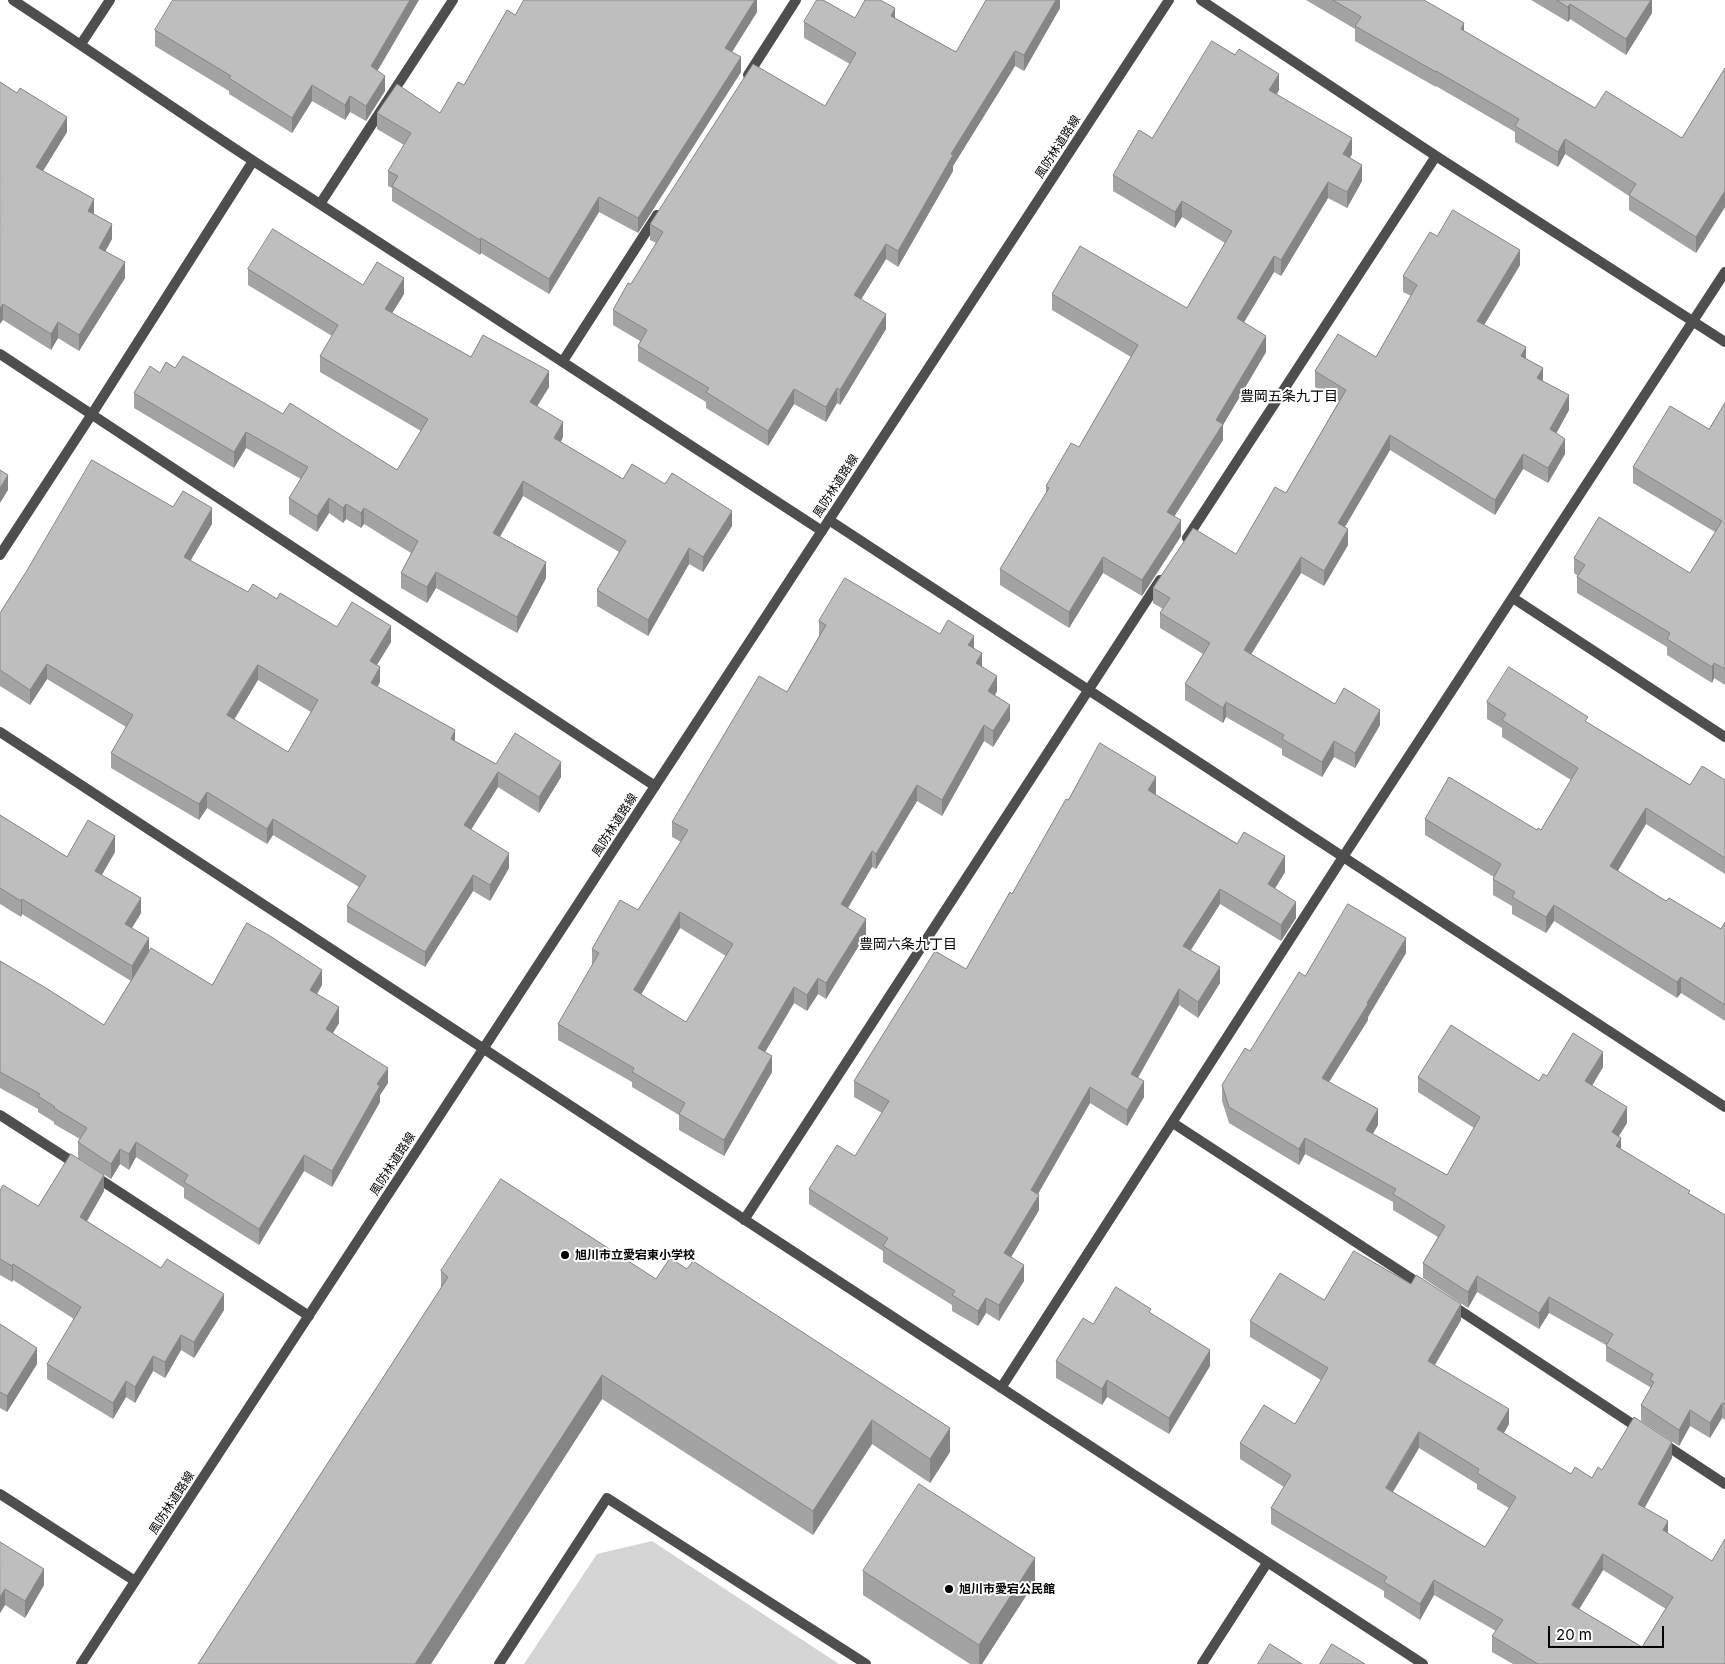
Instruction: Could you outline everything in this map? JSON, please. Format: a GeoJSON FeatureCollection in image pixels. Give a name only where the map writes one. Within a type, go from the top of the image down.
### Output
{"type":"FeatureCollection","features":[{"type":"Feature","properties":{"kind":"street"},"geometry":{"type":"LineString","coordinates":[[13,0],[253,161],[822,531]]}},
{"type":"Feature","properties":{"kind":"street"},"geometry":{"type":"LineString","coordinates":[[81,44],[110,0]]}},
{"type":"Feature","properties":{"kind":"street"},"geometry":{"type":"LineString","coordinates":[[320,204],[453,0]]}},
{"type":"Feature","properties":{"kind":"street"},"geometry":{"type":"LineString","coordinates":[[742,84],[796,0]]}},
{"type":"Feature","properties":{"kind":"street","name":"風防林道路線"},"geometry":{"type":"LineString","coordinates":[[81,1664],[1169,0]]}},
{"type":"Feature","properties":{"kind":"street"},"geometry":{"type":"LineString","coordinates":[[1201,0],[1436,156],[1725,342]]}},
{"type":"Feature","properties":{"kind":"street"},"geometry":{"type":"LineString","coordinates":[[1181,548],[1436,156]]}},
{"type":"Feature","properties":{"kind":"street"},"geometry":{"type":"LineString","coordinates":[[0,555],[253,161]]}},
{"type":"Feature","properties":{"kind":"street"},"geometry":{"type":"LineString","coordinates":[[563,361],[660,210]]}},
{"type":"Feature","properties":{"kind":"street"},"geometry":{"type":"LineString","coordinates":[[1001,1388],[1343,857],[1725,272]]}},
{"type":"Feature","properties":{"kind":"street"},"geometry":{"type":"LineString","coordinates":[[0,354],[655,786]]}},
{"type":"Feature","properties":{"kind":"street"},"geometry":{"type":"LineString","coordinates":[[829,520],[1725,1107]]}},
{"type":"Feature","properties":{"kind":"street"},"geometry":{"type":"LineString","coordinates":[[744,1220],[1164,573]]}},
{"type":"Feature","properties":{"kind":"street"},"geometry":{"type":"LineString","coordinates":[[1513,598],[1725,737]]}},
{"type":"Feature","properties":{"kind":"street"},"geometry":{"type":"LineString","coordinates":[[0,732],[1423,1664]]}},
{"type":"Feature","properties":{"kind":"street"},"geometry":{"type":"LineString","coordinates":[[0,1114],[310,1316]]}},
{"type":"Feature","properties":{"kind":"street"},"geometry":{"type":"LineString","coordinates":[[1173,1122],[1428,1290]]}},
{"type":"Feature","properties":{"kind":"street"},"geometry":{"type":"LineString","coordinates":[[1445,1301],[1725,1484]]}},
{"type":"Feature","properties":{"kind":"street"},"geometry":{"type":"LineString","coordinates":[[0,1494],[135,1581]]}},
{"type":"Feature","properties":{"kind":"street"},"geometry":{"type":"LineString","coordinates":[[500,1664],[607,1498],[866,1664]]}},
{"type":"Feature","properties":{"kind":"street"},"geometry":{"type":"LineString","coordinates":[[1202,1664],[1267,1562]]}},
{"type":"Feature","properties":{"kind":"shaded area"},"geometry":{"type":"Polygon","coordinates":[[[652,1541],[839,1664],[524,1664],[597,1554],[652,1541]]]}},
{"type":"Feature","properties":{"kind":"building"},"geometry":{"type":"Polygon","coordinates":[[[173,0],[410,0],[371,66],[385,76],[366,106],[350,96],[345,105],[312,85],[292,118],[229,78],[231,76],[155,30],[173,0]]]}},
{"type":"Feature","properties":{"kind":"building"},"geometry":{"type":"Polygon","coordinates":[[[524,0],[755,0],[725,48],[741,57],[638,218],[599,197],[549,279],[481,238],[480,240],[392,186],[398,176],[388,171],[411,133],[377,113],[397,84],[440,113],[458,82],[464,85],[507,10],[515,15],[524,0]]]}},
{"type":"Feature","properties":{"kind":"building"},"geometry":{"type":"Polygon","coordinates":[[[817,0],[823,0],[855,18],[865,0],[880,0],[895,8],[891,16],[956,52],[986,0],[1056,0],[1024,55],[1015,51],[951,154],[953,155],[898,251],[886,244],[854,295],[886,314],[840,390],[837,388],[826,407],[794,389],[768,431],[706,392],[709,388],[638,346],[647,330],[613,310],[628,283],[631,284],[663,232],[650,224],[753,64],[825,106],[856,53],[804,22],[817,0]]]}},
{"type":"Feature","properties":{"kind":"building"},"geometry":{"type":"Polygon","coordinates":[[[1333,0],[1424,0],[1464,23],[1461,29],[1595,108],[1606,91],[1682,138],[1725,68],[1725,191],[1696,237],[1629,195],[1636,184],[1565,139],[1558,152],[1515,126],[1519,119],[1355,26],[1361,17],[1333,0]]]}},
{"type":"Feature","properties":{"kind":"building"},"geometry":{"type":"Polygon","coordinates":[[[1557,0],[1651,0],[1626,39],[1570,4],[1568,7],[1557,0]]]}},
{"type":"Feature","properties":{"kind":"building"},"geometry":{"type":"Polygon","coordinates":[[[1212,41],[1235,55],[1239,49],[1279,74],[1269,90],[1352,138],[1343,154],[1362,165],[1347,192],[1328,182],[1281,260],[1274,256],[1237,318],[1266,336],[1216,420],[1223,424],[1167,512],[1181,520],[1142,580],[1103,557],[1069,612],[1000,569],[1049,488],[1046,486],[1071,443],[1079,447],[1138,345],[1052,294],[1080,246],[1187,308],[1232,231],[1182,201],[1175,212],[1113,175],[1139,130],[1152,138],[1212,41]]]}},
{"type":"Feature","properties":{"kind":"building"},"geometry":{"type":"Polygon","coordinates":[[[0,82],[17,93],[20,88],[67,117],[36,167],[94,199],[88,211],[112,224],[99,248],[125,262],[79,335],[58,322],[51,334],[3,304],[0,308],[0,82]]]}},
{"type":"Feature","properties":{"kind":"building"},"geometry":{"type":"Polygon","coordinates":[[[1453,210],[1520,250],[1477,321],[1526,347],[1521,356],[1543,368],[1537,378],[1569,395],[1550,429],[1565,439],[1548,468],[1523,454],[1495,500],[1390,435],[1338,523],[1348,529],[1324,571],[1301,557],[1244,650],[1335,704],[1344,688],[1380,710],[1355,753],[1334,741],[1322,762],[1282,739],[1284,735],[1226,702],[1223,708],[1185,684],[1210,643],[1160,613],[1170,598],[1153,588],[1193,528],[1236,554],[1275,487],[1286,493],[1346,390],[1315,371],[1338,334],[1376,357],[1417,285],[1403,276],[1430,232],[1437,236],[1453,210]]]}},
{"type":"Feature","properties":{"kind":"building"},"geometry":{"type":"Polygon","coordinates":[[[273,229],[363,285],[377,262],[404,278],[385,309],[471,357],[483,335],[549,371],[530,402],[563,422],[554,438],[623,479],[632,464],[665,484],[672,473],[732,511],[703,557],[689,548],[648,620],[597,590],[626,541],[523,481],[493,533],[546,562],[517,617],[436,572],[427,587],[401,573],[418,541],[364,508],[361,513],[346,504],[343,508],[329,498],[317,516],[289,498],[308,467],[246,432],[234,452],[134,393],[150,366],[160,373],[166,362],[175,368],[183,356],[283,414],[290,403],[397,470],[428,419],[320,356],[338,325],[248,269],[273,229]]]}},
{"type":"Feature","properties":{"kind":"building"},"geometry":{"type":"Polygon","coordinates":[[[1725,403],[1725,669],[1714,663],[1712,667],[1667,639],[1670,633],[1577,577],[1585,565],[1574,558],[1599,517],[1690,573],[1722,521],[1633,467],[1670,406],[1709,429],[1725,403]]]}},
{"type":"Feature","properties":{"kind":"building"},"geometry":{"type":"Polygon","coordinates":[[[92,460],[173,507],[183,491],[212,508],[184,557],[248,592],[253,584],[277,599],[280,593],[337,627],[352,602],[391,626],[370,661],[380,667],[371,683],[455,730],[451,739],[496,764],[515,733],[561,762],[539,797],[498,772],[464,825],[509,853],[490,885],[473,875],[425,952],[347,906],[366,876],[273,819],[267,829],[207,792],[199,804],[111,753],[133,715],[47,664],[30,690],[0,670],[0,613],[92,460]],[[258,665],[227,715],[288,752],[318,700],[258,665]]]}},
{"type":"Feature","properties":{"kind":"building"},"geometry":{"type":"Polygon","coordinates":[[[0,470],[8,475],[0,488],[0,470]]]}},
{"type":"Feature","properties":{"kind":"building"},"geometry":{"type":"Polygon","coordinates":[[[845,578],[940,634],[948,620],[974,636],[968,645],[982,653],[976,663],[997,676],[988,691],[1010,705],[993,731],[984,725],[942,800],[917,785],[876,854],[872,851],[841,904],[866,919],[826,983],[818,978],[807,995],[794,987],[758,1048],[772,1056],[724,1140],[679,1114],[685,1103],[632,1072],[634,1068],[558,1024],[599,953],[592,949],[620,900],[638,910],[688,830],[672,822],[759,676],[787,692],[826,625],[819,621],[845,578]],[[680,912],[634,990],[686,1022],[733,944],[680,912]]]}},
{"type":"Feature","properties":{"kind":"building"},"geometry":{"type":"Polygon","coordinates":[[[1509,667],[1588,717],[1585,721],[1690,785],[1702,766],[1725,780],[1725,858],[1646,808],[1610,866],[1666,901],[1669,898],[1721,929],[1725,922],[1725,1005],[1681,977],[1677,982],[1554,905],[1546,917],[1512,897],[1515,892],[1493,879],[1501,864],[1425,819],[1449,777],[1537,830],[1538,828],[1541,830],[1578,768],[1502,720],[1506,714],[1487,702],[1509,667]]]}},
{"type":"Feature","properties":{"kind":"building"},"geometry":{"type":"Polygon","coordinates":[[[1100,743],[1156,777],[1148,790],[1237,844],[1244,832],[1285,856],[1268,884],[1296,902],[1281,925],[1220,889],[1183,946],[1220,967],[1198,1002],[1179,989],[1131,1074],[1144,1081],[1127,1110],[1090,1087],[1031,1190],[1039,1195],[1004,1253],[1024,1265],[999,1305],[986,1298],[978,1311],[952,1295],[955,1291],[883,1246],[888,1238],[809,1189],[837,1145],[855,1156],[889,1101],[854,1081],[935,951],[966,969],[1010,892],[1012,894],[1066,799],[1068,800],[1100,743]]]}},
{"type":"Feature","properties":{"kind":"building"},"geometry":{"type":"Polygon","coordinates":[[[0,815],[67,857],[88,820],[115,836],[95,871],[141,898],[125,924],[149,938],[132,966],[22,899],[21,901],[0,888],[0,815]]]}},
{"type":"Feature","properties":{"kind":"building"},"geometry":{"type":"Polygon","coordinates":[[[1348,904],[1406,938],[1322,1078],[1378,1109],[1366,1130],[1447,1175],[1480,1117],[1418,1077],[1451,1025],[1539,1081],[1543,1074],[1547,1076],[1573,1033],[1603,1052],[1585,1081],[1627,1107],[1612,1132],[1621,1138],[1616,1146],[1690,1191],[1688,1193],[1725,1215],[1725,1404],[1722,1403],[1710,1423],[1690,1410],[1679,1430],[1641,1405],[1654,1382],[1650,1380],[1653,1374],[1606,1346],[1613,1334],[1549,1297],[1539,1313],[1477,1276],[1468,1292],[1423,1263],[1445,1226],[1393,1194],[1396,1189],[1305,1138],[1299,1149],[1229,1107],[1222,1085],[1245,1048],[1250,1051],[1299,972],[1305,976],[1348,904]]]}},
{"type":"Feature","properties":{"kind":"building"},"geometry":{"type":"Polygon","coordinates":[[[247,923],[322,970],[310,990],[339,1007],[326,1029],[388,1068],[377,1084],[380,1086],[332,1171],[304,1155],[259,1229],[184,1182],[188,1175],[136,1142],[129,1154],[120,1149],[111,1164],[78,1142],[87,1128],[54,1108],[38,1096],[40,1094],[0,1072],[0,961],[104,1025],[151,948],[212,985],[247,923]]]}},
{"type":"Feature","properties":{"kind":"building"},"geometry":{"type":"Polygon","coordinates":[[[71,1154],[104,1175],[80,1217],[161,1268],[167,1259],[224,1294],[194,1342],[181,1335],[165,1362],[153,1356],[135,1387],[126,1381],[113,1403],[47,1364],[81,1307],[13,1264],[12,1266],[0,1259],[0,1191],[3,1185],[38,1206],[71,1154]]]}},
{"type":"Feature","properties":{"kind":"building"},"geometry":{"type":"Polygon","coordinates":[[[501,1179],[656,1279],[670,1258],[687,1269],[693,1261],[950,1428],[930,1459],[872,1420],[813,1511],[602,1375],[415,1664],[198,1664],[448,1277],[441,1271],[501,1179]]]}},
{"type":"Feature","properties":{"kind":"building"},"geometry":{"type":"Polygon","coordinates":[[[1354,1251],[1411,1284],[1416,1275],[1461,1304],[1428,1361],[1509,1409],[1497,1429],[1571,1474],[1575,1467],[1592,1478],[1598,1467],[1602,1470],[1634,1417],[1672,1442],[1638,1504],[1668,1521],[1663,1530],[1712,1561],[1725,1539],[1725,1664],[1538,1664],[1492,1636],[1503,1620],[1434,1580],[1420,1604],[1384,1582],[1387,1577],[1271,1508],[1291,1475],[1240,1443],[1264,1405],[1295,1424],[1328,1368],[1250,1321],[1280,1273],[1324,1300],[1354,1251]],[[1419,1432],[1386,1488],[1485,1547],[1516,1497],[1477,1473],[1479,1469],[1419,1432]],[[1603,1554],[1572,1605],[1642,1647],[1673,1597],[1603,1554]]]}},
{"type":"Feature","properties":{"kind":"building"},"geometry":{"type":"Polygon","coordinates":[[[1116,1287],[1151,1309],[1149,1312],[1210,1350],[1169,1418],[1107,1380],[1102,1389],[1056,1361],[1083,1318],[1093,1324],[1116,1287]]]}},
{"type":"Feature","properties":{"kind":"building"},"geometry":{"type":"Polygon","coordinates":[[[0,1324],[37,1348],[7,1396],[0,1392],[0,1324]]]}},
{"type":"Feature","properties":{"kind":"building","name":"旭川市愛宕公民館"},"geometry":{"type":"Polygon","coordinates":[[[919,1484],[1035,1558],[979,1645],[863,1571],[919,1484]]]}},
{"type":"Feature","properties":{"kind":"building"},"geometry":{"type":"Polygon","coordinates":[[[0,1542],[44,1569],[25,1601],[5,1589],[0,1597],[0,1542]]]}},
{"type":"Feature","properties":{"kind":"building"},"geometry":{"type":"Polygon","coordinates":[[[1270,1644],[1302,1664],[1258,1664],[1270,1644]]]}},
{"type":"Feature","properties":{"kind":"building"},"geometry":{"type":"Polygon","coordinates":[[[1332,1644],[1365,1664],[1320,1664],[1332,1644]]]}},
{"type":"Feature","properties":{"kind":"place","name":"旭川市立愛宕東小学校"},"geometry":{"type":"Point","coordinates":[565,1255]}},
{"type":"Feature","properties":{"kind":"place","name":"旭川市愛宕公民館"},"geometry":{"type":"Point","coordinates":[949,1589]}},
{"type":"Feature","properties":{"kind":"district","name":"豊岡五条九丁目"},"geometry":{"type":"Point","coordinates":[1289,397]}},
{"type":"Feature","properties":{"kind":"district","name":"豊岡六条九丁目"},"geometry":{"type":"Point","coordinates":[908,945]}}]}
